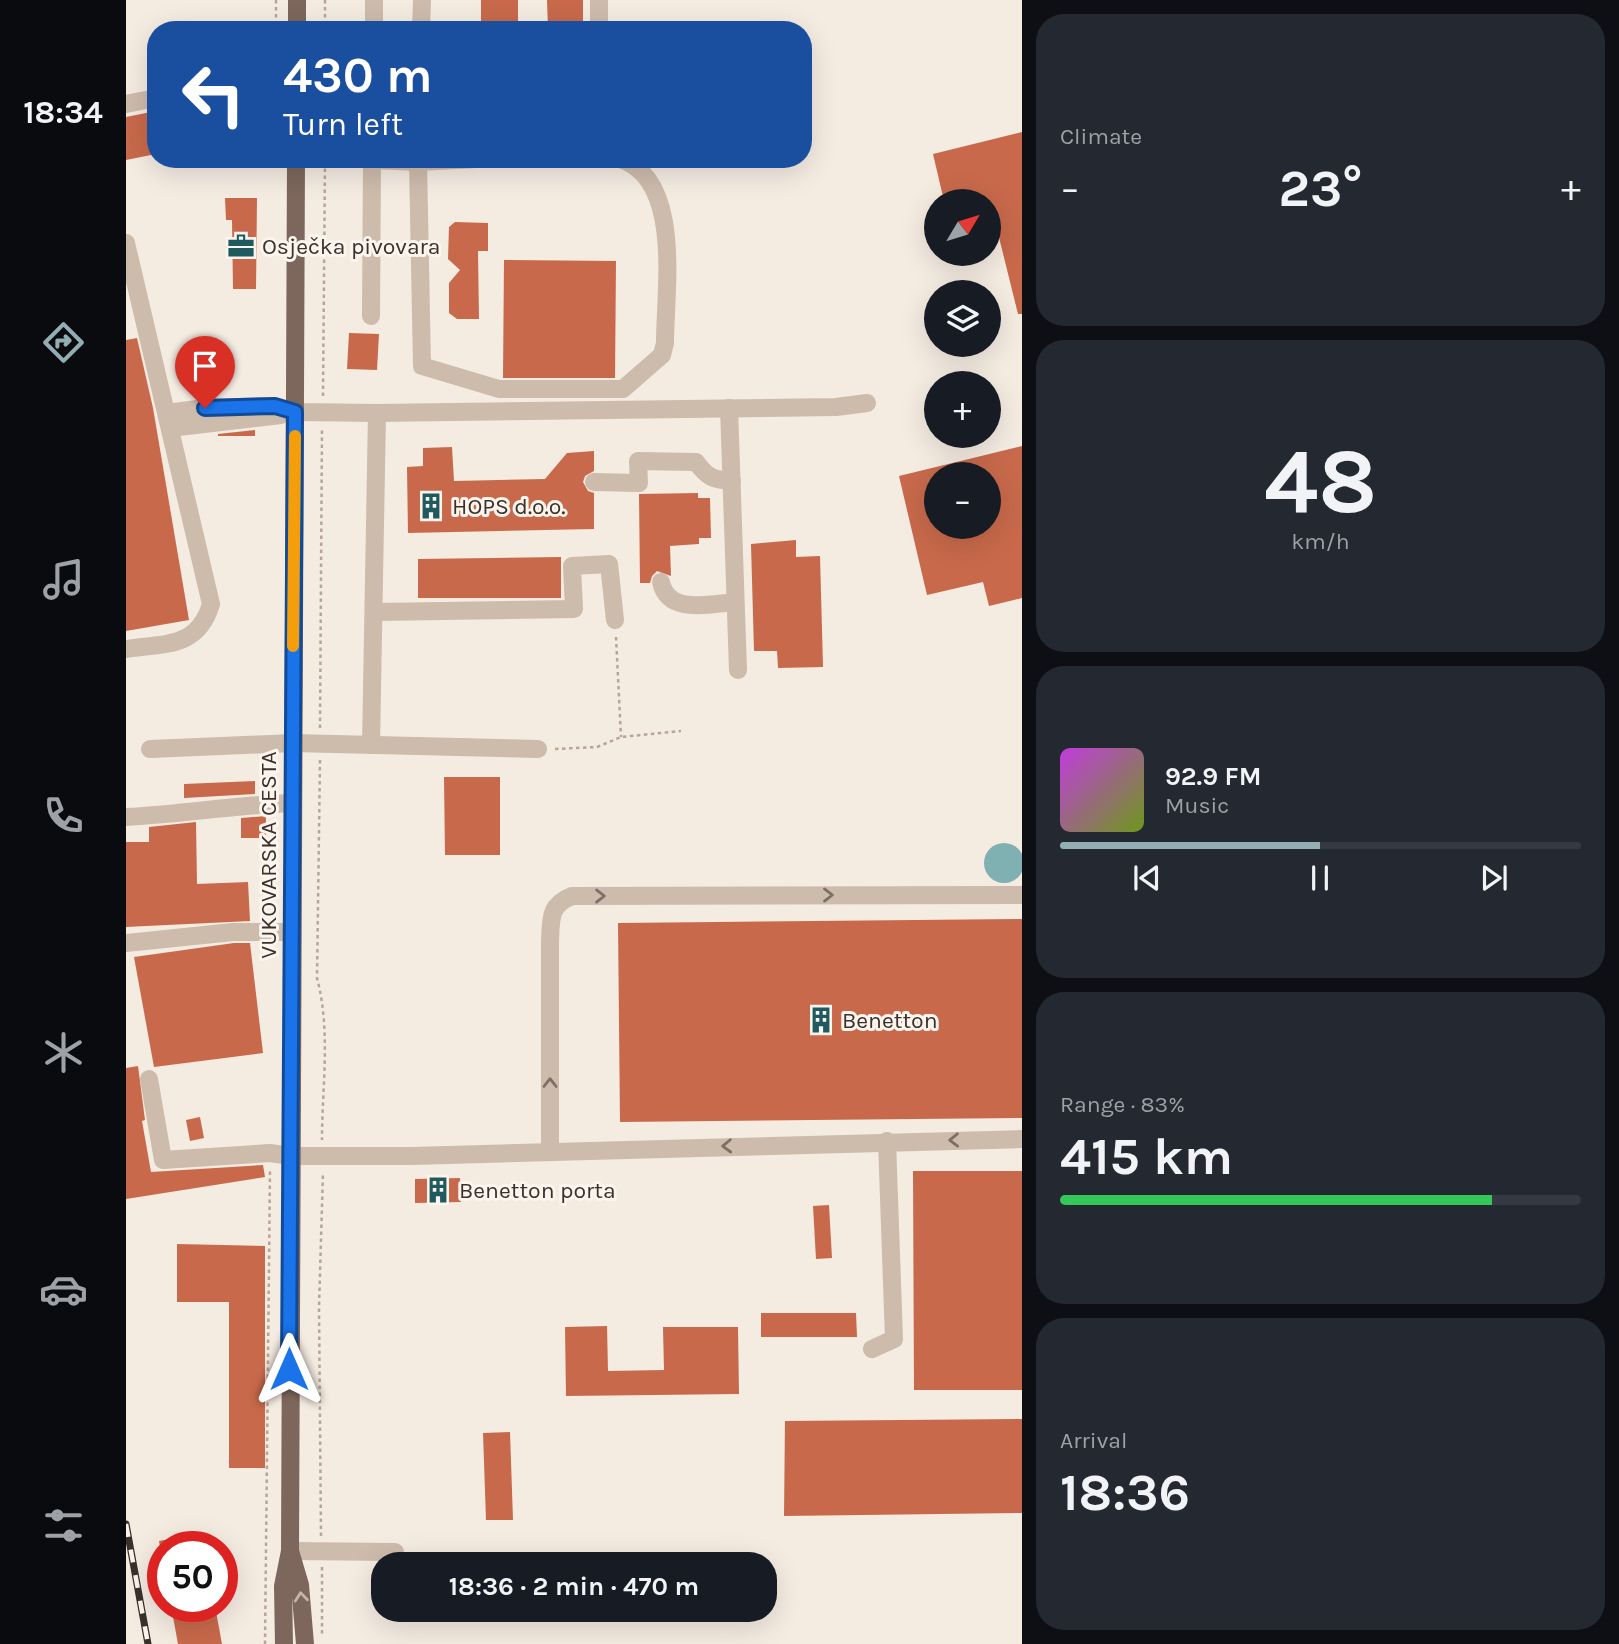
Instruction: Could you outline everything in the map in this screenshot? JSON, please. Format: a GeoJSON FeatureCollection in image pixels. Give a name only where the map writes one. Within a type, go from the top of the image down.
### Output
{"type":"FeatureCollection","features":[{"type":"Feature","properties":{"kind":"main road"},"geometry":{"type":"LineString","coordinates":[[297,0],[297,21]]}},
{"type":"Feature","properties":{"kind":"main road","name":"VUKOVARSKA CESTA"},"geometry":{"type":"LineString","coordinates":[[284,1644],[283,1586],[290,1551],[296,168]]}},
{"type":"Feature","properties":{"kind":"main road","name":"VUKOVARSKA CESTA"},"geometry":{"type":"LineString","coordinates":[[290,1551],[300,1585],[305,1644]]}},
{"type":"Feature","properties":{"kind":"lane"},"geometry":{"type":"LineString","coordinates":[[374,0],[374,21]]}},
{"type":"Feature","properties":{"kind":"lane"},"geometry":{"type":"LineString","coordinates":[[421,21],[422,0]]}},
{"type":"Feature","properties":{"kind":"lane"},"geometry":{"type":"LineString","coordinates":[[599,0],[599,21]]}},
{"type":"Feature","properties":{"kind":"lane"},"geometry":{"type":"LineString","coordinates":[[126,104],[147,100]]}},
{"type":"Feature","properties":{"kind":"lane"},"geometry":{"type":"LineString","coordinates":[[371,317],[373,168]]}},
{"type":"Feature","properties":{"kind":"lane"},"geometry":{"type":"LineString","coordinates":[[418,168],[422,366],[499,389],[623,389],[662,355],[665,218],[658,194],[648,178],[637,168]]}},
{"type":"Feature","properties":{"kind":"lane"},"geometry":{"type":"LineString","coordinates":[[126,243],[211,604],[201,629],[191,636],[126,649]]}},
{"type":"Feature","properties":{"kind":"lane"},"geometry":{"type":"LineString","coordinates":[[168,420],[205,408],[275,406],[295,412],[377,413],[835,407],[867,403]]}},
{"type":"Feature","properties":{"kind":"lane"},"geometry":{"type":"LineString","coordinates":[[729,408],[738,670]]}},
{"type":"Feature","properties":{"kind":"lane"},"geometry":{"type":"LineString","coordinates":[[371,745],[377,413]]}},
{"type":"Feature","properties":{"kind":"lane"},"geometry":{"type":"LineString","coordinates":[[594,482],[639,483],[638,461],[696,462],[714,480],[732,481]]}},
{"type":"Feature","properties":{"kind":"lane"},"geometry":{"type":"LineString","coordinates":[[374,612],[574,609],[572,566],[609,564],[615,620]]}},
{"type":"Feature","properties":{"kind":"lane"},"geometry":{"type":"LineString","coordinates":[[661,582],[663,594],[670,601],[682,604],[736,601]]}},
{"type":"Feature","properties":{"kind":"lane"},"geometry":{"type":"LineString","coordinates":[[150,749],[293,743],[538,749]]}},
{"type":"Feature","properties":{"kind":"lane"},"geometry":{"type":"LineString","coordinates":[[126,817],[193,812],[228,806],[293,803]]}},
{"type":"Feature","properties":{"kind":"lane"},"geometry":{"type":"LineString","coordinates":[[550,1152],[550,942],[552,910],[560,901],[572,896],[1022,895]]}},
{"type":"Feature","properties":{"kind":"lane"},"geometry":{"type":"LineString","coordinates":[[126,943],[233,932],[292,932]]}},
{"type":"Feature","properties":{"kind":"lane"},"geometry":{"type":"LineString","coordinates":[[149,1079],[163,1160],[270,1153],[322,1156],[550,1152],[1022,1139]]}},
{"type":"Feature","properties":{"kind":"lane"},"geometry":{"type":"LineString","coordinates":[[872,1349],[894,1339],[887,1141]]}},
{"type":"Feature","properties":{"kind":"lane"},"geometry":{"type":"LineString","coordinates":[[290,1551],[371,1552]]}},
{"type":"Feature","properties":{"kind":"path"},"geometry":{"type":"LineString","coordinates":[[276,0],[276,21]]}},
{"type":"Feature","properties":{"kind":"path"},"geometry":{"type":"LineString","coordinates":[[325,0],[325,21]]}},
{"type":"Feature","properties":{"kind":"path"},"geometry":{"type":"LineString","coordinates":[[322,1644],[322,1553],[318,1474],[322,1091],[326,1051],[324,1002],[317,978],[325,168]]}},
{"type":"Feature","properties":{"kind":"path"},"geometry":{"type":"LineString","coordinates":[[615,620],[621,737]]}},
{"type":"Feature","properties":{"kind":"path"},"geometry":{"type":"LineString","coordinates":[[538,749],[597,747],[621,737],[681,731]]}},
{"type":"Feature","properties":{"kind":"path"},"geometry":{"type":"LineString","coordinates":[[265,1644],[270,1153]]}},
{"type":"Feature","properties":{"kind":"water"},"geometry":{"type":"Polygon","coordinates":[[[1004,843],[1018,849],[1022,855],[1022,871],[1018,877],[1004,883],[990,877],[984,863],[990,849],[1004,843]]]}},
{"type":"Feature","properties":{"kind":"building"},"geometry":{"type":"Polygon","coordinates":[[[481,0],[518,0],[518,21],[481,21],[481,0]]]}},
{"type":"Feature","properties":{"kind":"building"},"geometry":{"type":"Polygon","coordinates":[[[547,0],[583,0],[583,21],[548,21],[547,0]]]}},
{"type":"Feature","properties":{"kind":"building"},"geometry":{"type":"Polygon","coordinates":[[[147,113],[147,156],[126,160],[126,117],[147,113]]]}},
{"type":"Feature","properties":{"kind":"building"},"geometry":{"type":"Polygon","coordinates":[[[1022,132],[1022,314],[1018,314],[1001,245],[1001,189],[941,189],[933,154],[1022,132]]]}},
{"type":"Feature","properties":{"kind":"building","name":"Osječka pivovara"},"geometry":{"type":"Polygon","coordinates":[[[225,198],[257,198],[256,289],[233,289],[232,220],[226,220],[225,198]]]}},
{"type":"Feature","properties":{"kind":"building"},"geometry":{"type":"Polygon","coordinates":[[[455,222],[488,223],[488,251],[478,251],[479,319],[457,319],[449,313],[449,283],[460,270],[448,259],[449,227],[455,222]]]}},
{"type":"Feature","properties":{"kind":"building"},"geometry":{"type":"Polygon","coordinates":[[[504,260],[616,261],[615,378],[503,378],[504,260]]]}},
{"type":"Feature","properties":{"kind":"building"},"geometry":{"type":"Polygon","coordinates":[[[349,333],[379,334],[377,370],[347,369],[349,333]]]}},
{"type":"Feature","properties":{"kind":"building"},"geometry":{"type":"Polygon","coordinates":[[[137,338],[153,408],[189,620],[126,631],[126,340],[137,338]]]}},
{"type":"Feature","properties":{"kind":"building"},"geometry":{"type":"Polygon","coordinates":[[[255,430],[255,436],[218,436],[218,434],[255,430]]]}},
{"type":"Feature","properties":{"kind":"building"},"geometry":{"type":"Polygon","coordinates":[[[1022,446],[1022,598],[989,606],[983,582],[927,595],[899,476],[924,470],[924,539],[1001,539],[1001,462],[956,462],[1022,446]]]}},
{"type":"Feature","properties":{"kind":"building"},"geometry":{"type":"Polygon","coordinates":[[[452,447],[454,481],[545,479],[567,453],[594,451],[594,471],[585,476],[583,482],[588,491],[594,493],[594,529],[408,533],[407,467],[423,466],[423,448],[452,447]]]}},
{"type":"Feature","properties":{"kind":"building"},"geometry":{"type":"Polygon","coordinates":[[[698,493],[698,498],[710,498],[711,538],[699,538],[699,544],[670,546],[671,576],[657,571],[650,583],[640,583],[639,494],[698,493]]]}},
{"type":"Feature","properties":{"kind":"building"},"geometry":{"type":"Polygon","coordinates":[[[796,540],[796,557],[820,556],[823,667],[778,668],[777,651],[754,651],[751,544],[796,540]]]}},
{"type":"Feature","properties":{"kind":"building"},"geometry":{"type":"Polygon","coordinates":[[[561,557],[561,598],[418,598],[418,559],[561,557]]]}},
{"type":"Feature","properties":{"kind":"building"},"geometry":{"type":"Polygon","coordinates":[[[444,777],[500,777],[500,855],[445,855],[444,777]]]}},
{"type":"Feature","properties":{"kind":"building"},"geometry":{"type":"Polygon","coordinates":[[[255,781],[255,794],[184,798],[184,784],[255,781]]]}},
{"type":"Feature","properties":{"kind":"building"},"geometry":{"type":"Polygon","coordinates":[[[266,816],[266,838],[241,838],[241,818],[266,816]]]}},
{"type":"Feature","properties":{"kind":"building"},"geometry":{"type":"Polygon","coordinates":[[[196,822],[197,884],[248,882],[250,921],[126,927],[126,842],[149,842],[149,827],[196,822]]]}},
{"type":"Feature","properties":{"kind":"building","name":"Benetton"},"geometry":{"type":"Polygon","coordinates":[[[1022,919],[1022,1118],[620,1122],[618,923],[1022,919]]]}},
{"type":"Feature","properties":{"kind":"building"},"geometry":{"type":"Polygon","coordinates":[[[250,943],[263,1053],[154,1067],[134,957],[250,943]]]}},
{"type":"Feature","properties":{"kind":"building"},"geometry":{"type":"Polygon","coordinates":[[[138,1066],[145,1120],[142,1121],[151,1172],[263,1165],[265,1177],[126,1199],[126,1068],[138,1066]]]}},
{"type":"Feature","properties":{"kind":"building"},"geometry":{"type":"Polygon","coordinates":[[[200,1117],[204,1138],[190,1141],[186,1120],[200,1117]]]}},
{"type":"Feature","properties":{"kind":"building"},"geometry":{"type":"Polygon","coordinates":[[[913,1171],[1022,1171],[1022,1390],[914,1390],[913,1171]]]}},
{"type":"Feature","properties":{"kind":"building","name":"Benetton porta"},"geometry":{"type":"Polygon","coordinates":[[[460,1178],[461,1202],[415,1203],[415,1179],[460,1178]]]}},
{"type":"Feature","properties":{"kind":"building"},"geometry":{"type":"Polygon","coordinates":[[[829,1205],[832,1258],[816,1259],[813,1206],[829,1205]]]}},
{"type":"Feature","properties":{"kind":"building"},"geometry":{"type":"Polygon","coordinates":[[[177,1244],[265,1246],[265,1468],[229,1468],[229,1302],[177,1302],[177,1244]]]}},
{"type":"Feature","properties":{"kind":"building"},"geometry":{"type":"Polygon","coordinates":[[[761,1313],[856,1313],[857,1337],[761,1337],[761,1313]]]}},
{"type":"Feature","properties":{"kind":"building"},"geometry":{"type":"Polygon","coordinates":[[[607,1326],[608,1371],[664,1370],[663,1327],[738,1327],[739,1394],[566,1396],[565,1327],[607,1326]]]}},
{"type":"Feature","properties":{"kind":"building"},"geometry":{"type":"Polygon","coordinates":[[[1022,1419],[1022,1513],[784,1516],[785,1421],[1022,1419]]]}},
{"type":"Feature","properties":{"kind":"building"},"geometry":{"type":"Polygon","coordinates":[[[510,1432],[513,1520],[486,1520],[483,1433],[510,1432]]]}},
{"type":"Feature","properties":{"kind":"building"},"geometry":{"type":"Polygon","coordinates":[[[174,1622],[218,1622],[222,1644],[178,1644],[174,1622]]]}},
{"type":"Feature","properties":{"kind":"railway"},"geometry":{"type":"LineString","coordinates":[[126,1524],[148,1644]]}},
{"type":"Feature","properties":{"kind":"slow traffic"},"geometry":{"type":"LineString","coordinates":[[293,646],[295,436]]}},
{"type":"Feature","properties":{"kind":"place","name":"Osječka pivovara"},"geometry":{"type":"Point","coordinates":[241,246]}},
{"type":"Feature","properties":{"kind":"place","name":"HOPS d.o.o."},"geometry":{"type":"Point","coordinates":[431,506]}},
{"type":"Feature","properties":{"kind":"place","name":"Benetton"},"geometry":{"type":"Point","coordinates":[821,1020]}},
{"type":"Feature","properties":{"kind":"place","name":"Benetton porta"},"geometry":{"type":"Point","coordinates":[438,1190]}},
{"type":"Feature","properties":{"kind":"route"},"geometry":{"type":"LineString","coordinates":[[205,408],[275,406],[295,412],[289,1369]]}}]}
